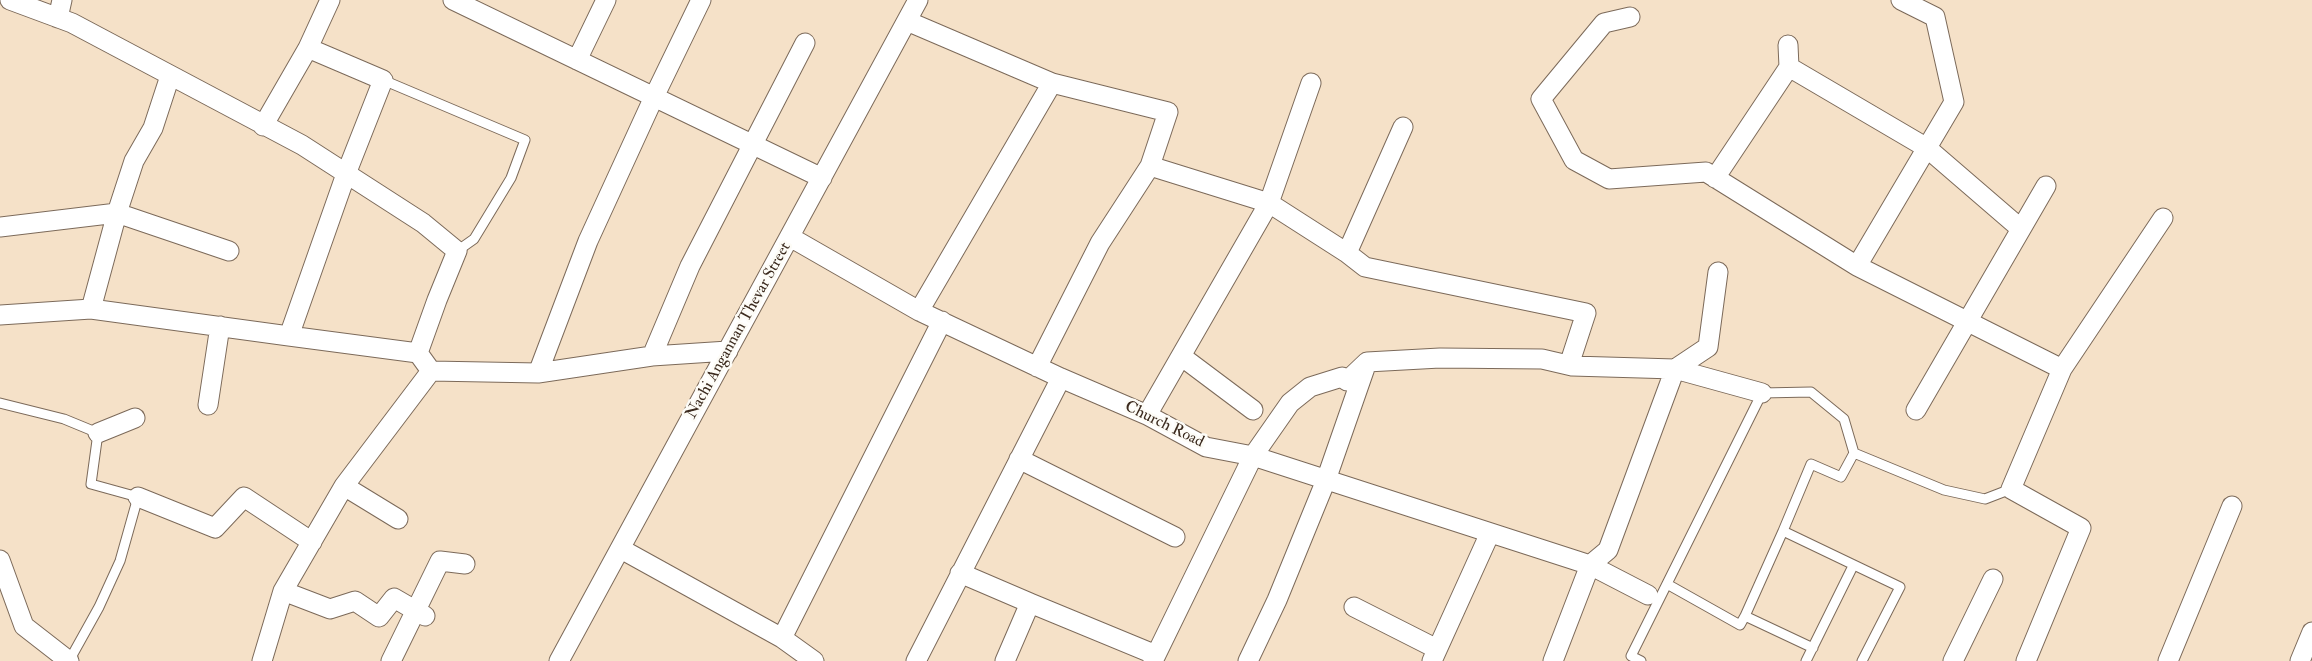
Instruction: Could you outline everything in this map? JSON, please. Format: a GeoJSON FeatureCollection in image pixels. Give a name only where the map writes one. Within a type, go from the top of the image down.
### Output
{"type":"FeatureCollection","features":[{"type":"Feature","properties":{"kind":"street"},"geometry":{"type":"LineString","coordinates":[[10,0],[60,9],[72,24],[262,126],[302,145],[424,223],[457,251],[418,353]]}},
{"type":"Feature","properties":{"kind":"street"},"geometry":{"type":"LineString","coordinates":[[262,126],[308,48],[330,0]]}},
{"type":"Feature","properties":{"kind":"street"},"geometry":{"type":"LineString","coordinates":[[453,0],[489,8],[577,60],[822,178]]}},
{"type":"Feature","properties":{"kind":"street"},"geometry":{"type":"LineString","coordinates":[[577,60],[606,0]]}},
{"type":"Feature","properties":{"kind":"street"},"geometry":{"type":"LineString","coordinates":[[538,373],[588,241],[701,0]]}},
{"type":"Feature","properties":{"kind":"street","name":"Nachi Angannan Thevar Street"},"geometry":{"type":"LineString","coordinates":[[559,661],[918,0]]}},
{"type":"Feature","properties":{"kind":"street"},"geometry":{"type":"LineString","coordinates":[[1857,266],[1954,102],[1935,18],[1901,0]]}},
{"type":"Feature","properties":{"kind":"street"},"geometry":{"type":"LineString","coordinates":[[1630,17],[1604,23],[1541,98],[1574,160],[1609,179],[1706,172],[1857,266],[2062,369]]}},
{"type":"Feature","properties":{"kind":"street"},"geometry":{"type":"LineString","coordinates":[[907,21],[1052,83],[1168,112],[1150,166],[1100,243],[1037,367]]}},
{"type":"Feature","properties":{"kind":"street"},"geometry":{"type":"LineString","coordinates":[[652,356],[690,266],[805,43]]}},
{"type":"Feature","properties":{"kind":"street"},"geometry":{"type":"LineString","coordinates":[[1715,178],[1789,67],[1788,45]]}},
{"type":"Feature","properties":{"kind":"street"},"geometry":{"type":"LineString","coordinates":[[289,336],[346,174],[383,80],[308,48]]}},
{"type":"Feature","properties":{"kind":"street"},"geometry":{"type":"LineString","coordinates":[[1789,67],[1927,148],[2021,229]]}},
{"type":"Feature","properties":{"kind":"street"},"geometry":{"type":"LineString","coordinates":[[91,308],[134,160],[153,128],[170,76]]}},
{"type":"Feature","properties":{"kind":"street"},"geometry":{"type":"LineString","coordinates":[[919,311],[1052,83]]}},
{"type":"Feature","properties":{"kind":"street"},"geometry":{"type":"LineString","coordinates":[[1148,415],[1269,203],[1310,83]]}},
{"type":"Feature","properties":{"kind":"street"},"geometry":{"type":"LineString","coordinates":[[1347,253],[1403,127]]}},
{"type":"Feature","properties":{"kind":"street"},"geometry":{"type":"LineString","coordinates":[[1150,166],[1269,203],[1365,266],[1586,313],[1569,365]]}},
{"type":"Feature","properties":{"kind":"street"},"geometry":{"type":"LineString","coordinates":[[1916,410],[2046,186]]}},
{"type":"Feature","properties":{"kind":"street"},"geometry":{"type":"LineString","coordinates":[[0,227],[118,213],[229,250]]}},
{"type":"Feature","properties":{"kind":"street"},"geometry":{"type":"LineString","coordinates":[[2026,661],[2081,528],[2011,489],[2062,369],[2162,218]]}},
{"type":"Feature","properties":{"kind":"street","name":"Church Road"},"geometry":{"type":"LineString","coordinates":[[790,237],[919,311],[1060,378],[1148,415],[1206,446],[1253,456],[1590,565],[1654,597]]}},
{"type":"Feature","properties":{"kind":"street"},"geometry":{"type":"LineString","coordinates":[[1553,661],[1590,565],[1608,550],[1676,369],[1708,347],[1718,272]]}},
{"type":"Feature","properties":{"kind":"street"},"geometry":{"type":"LineString","coordinates":[[0,315],[91,308],[418,353],[431,371]]}},
{"type":"Feature","properties":{"kind":"street"},"geometry":{"type":"LineString","coordinates":[[782,638],[942,321]]}},
{"type":"Feature","properties":{"kind":"street"},"geometry":{"type":"LineString","coordinates":[[208,405],[220,326]]}},
{"type":"Feature","properties":{"kind":"street"},"geometry":{"type":"LineString","coordinates":[[431,371],[538,373],[652,356],[728,351]]}},
{"type":"Feature","properties":{"kind":"street"},"geometry":{"type":"LineString","coordinates":[[1181,356],[1254,410]]}},
{"type":"Feature","properties":{"kind":"street"},"geometry":{"type":"LineString","coordinates":[[960,573],[1155,658],[1253,456],[1290,403],[1310,387],[1342,377],[1347,381],[1367,362],[1440,358],[1542,359],[1569,365],[1676,369],[1762,393]]}},
{"type":"Feature","properties":{"kind":"street"},"geometry":{"type":"LineString","coordinates":[[1248,661],[1277,600],[1326,480],[1367,362]]}},
{"type":"Feature","properties":{"kind":"street"},"geometry":{"type":"LineString","coordinates":[[262,661],[283,591],[344,486],[431,371]]}},
{"type":"Feature","properties":{"kind":"street"},"geometry":{"type":"LineString","coordinates":[[916,661],[1060,378]]}},
{"type":"Feature","properties":{"kind":"street"},"geometry":{"type":"LineString","coordinates":[[98,433],[135,418]]}},
{"type":"Feature","properties":{"kind":"street"},"geometry":{"type":"LineString","coordinates":[[1019,459],[1175,537]]}},
{"type":"Feature","properties":{"kind":"street"},"geometry":{"type":"LineString","coordinates":[[344,486],[398,519]]}},
{"type":"Feature","properties":{"kind":"street"},"geometry":{"type":"LineString","coordinates":[[138,497],[215,528],[244,497],[312,542]]}},
{"type":"Feature","properties":{"kind":"street"},"geometry":{"type":"LineString","coordinates":[[2168,661],[2232,506]]}},
{"type":"Feature","properties":{"kind":"street"},"geometry":{"type":"LineString","coordinates":[[1354,607],[1434,655],[1490,533]]}},
{"type":"Feature","properties":{"kind":"street"},"geometry":{"type":"LineString","coordinates":[[621,549],[782,638],[814,661]]}},
{"type":"Feature","properties":{"kind":"street"},"geometry":{"type":"LineString","coordinates":[[0,560],[24,626],[69,661]]}},
{"type":"Feature","properties":{"kind":"street"},"geometry":{"type":"LineString","coordinates":[[391,661],[420,612],[440,561],[465,564]]}},
{"type":"Feature","properties":{"kind":"street"},"geometry":{"type":"LineString","coordinates":[[1953,661],[1993,579]]}},
{"type":"Feature","properties":{"kind":"street"},"geometry":{"type":"LineString","coordinates":[[283,591],[330,609],[355,600],[379,617],[394,598],[420,612]]}},
{"type":"Feature","properties":{"kind":"street"},"geometry":{"type":"LineString","coordinates":[[1005,661],[1030,603]]}},
{"type":"Feature","properties":{"kind":"street"},"geometry":{"type":"LineString","coordinates":[[2300,661],[2312,632]]}},
{"type":"Feature","properties":{"kind":"lane"},"geometry":{"type":"LineString","coordinates":[[383,80],[525,140],[510,178],[474,239],[457,251]]}},
{"type":"Feature","properties":{"kind":"lane"},"geometry":{"type":"LineString","coordinates":[[1641,661],[1631,656],[1654,597],[1667,584],[1762,393],[1811,392],[1844,419],[1854,453],[1841,477],[1811,464],[1783,531],[1740,624],[1667,584]]}},
{"type":"Feature","properties":{"kind":"lane"},"geometry":{"type":"LineString","coordinates":[[0,403],[64,419],[98,433],[91,484],[138,497],[120,561],[99,607],[69,661]]}},
{"type":"Feature","properties":{"kind":"lane"},"geometry":{"type":"LineString","coordinates":[[1854,453],[1944,490],[1985,499],[2011,489]]}},
{"type":"Feature","properties":{"kind":"lane"},"geometry":{"type":"LineString","coordinates":[[1783,531],[1900,587],[1862,661]]}},
{"type":"Feature","properties":{"kind":"lane"},"geometry":{"type":"LineString","coordinates":[[1806,661],[1853,566]]}},
{"type":"Feature","properties":{"kind":"lane"},"geometry":{"type":"LineString","coordinates":[[1745,616],[1813,648]]}}]}
